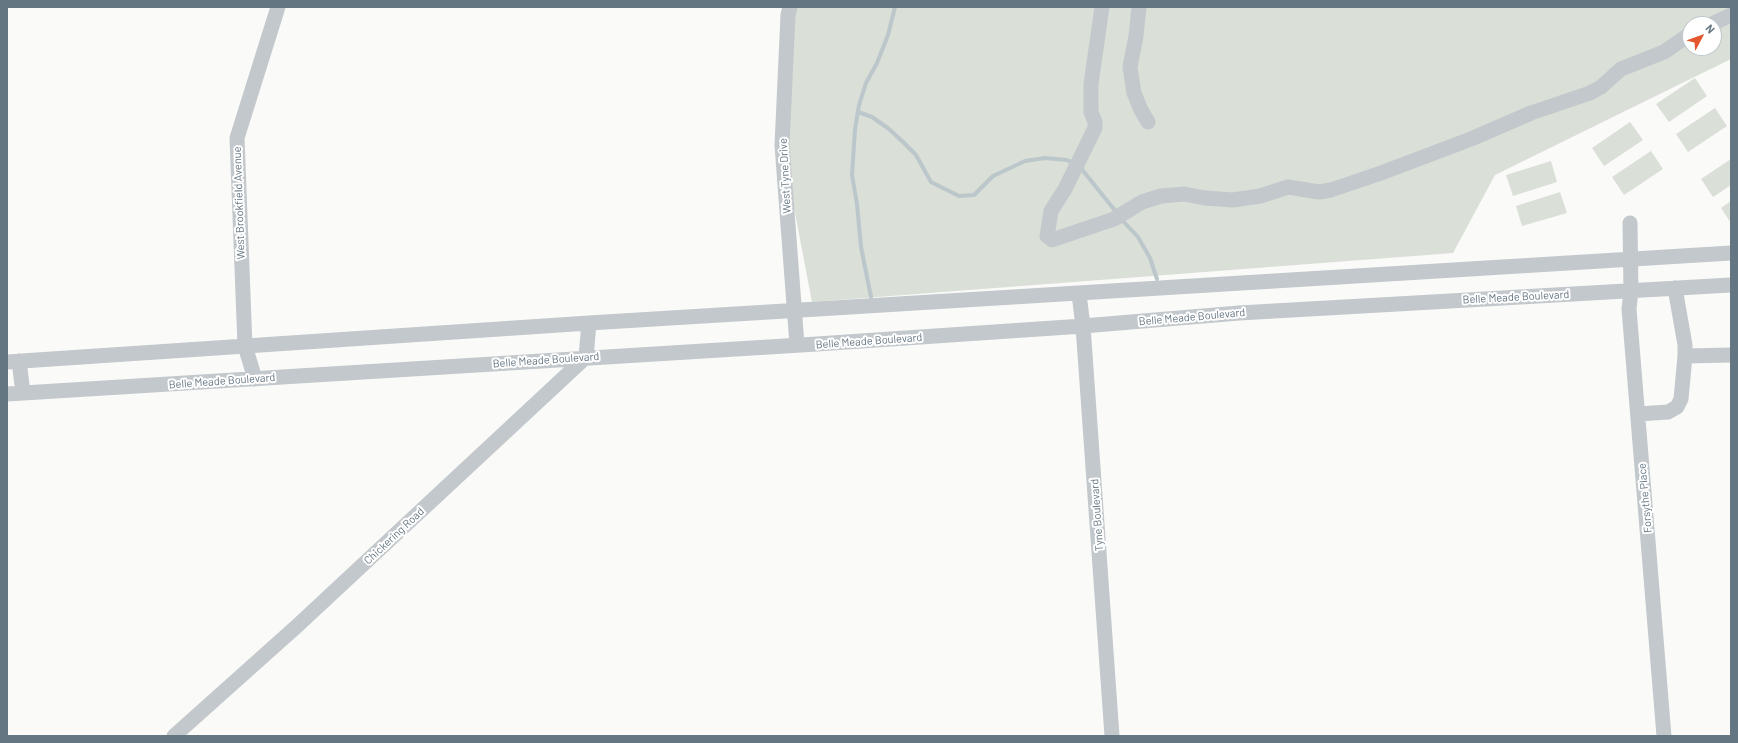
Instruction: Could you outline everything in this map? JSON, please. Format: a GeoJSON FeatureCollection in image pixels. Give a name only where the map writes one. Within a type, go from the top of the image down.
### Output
{"type":"FeatureCollection","features":[{"type":"Feature","properties":{"kind":"street","name":"West Brookfield Avenue"},"geometry":{"type":"LineString","coordinates":[[255,379],[245,346],[237,138],[278,7]]}},
{"type":"Feature","properties":{"kind":"street","name":"West Tyne Drive"},"geometry":{"type":"LineString","coordinates":[[790,7],[788,15],[782,145],[797,345]]}},
{"type":"Feature","properties":{"kind":"street"},"geometry":{"type":"LineString","coordinates":[[1102,7],[1091,84],[1091,112],[1095,122],[1095,128],[1083,155],[1051,211],[1047,232],[1049,239],[1056,240],[1120,216],[1148,200],[1170,195],[1184,194],[1214,199],[1240,199],[1260,196],[1288,187],[1319,192],[1345,185],[1398,168],[1531,113],[1590,93],[1601,87],[1621,69],[1664,52],[1682,40]]}},
{"type":"Feature","properties":{"kind":"street"},"geometry":{"type":"LineString","coordinates":[[1139,7],[1136,36],[1130,67],[1134,93],[1148,122]]}},
{"type":"Feature","properties":{"kind":"street","name":"Forsythe Place"},"geometry":{"type":"LineString","coordinates":[[1630,223],[1631,291],[1629,309],[1664,736]]}},
{"type":"Feature","properties":{"kind":"street"},"geometry":{"type":"LineString","coordinates":[[23,394],[13,362],[589,323],[1731,253]]}},
{"type":"Feature","properties":{"kind":"street","name":"Belle Meade Boulevard"},"geometry":{"type":"LineString","coordinates":[[7,394],[797,345],[1083,326],[1239,313],[1731,285]]}},
{"type":"Feature","properties":{"kind":"street"},"geometry":{"type":"LineString","coordinates":[[1638,414],[1668,412],[1677,407],[1681,399],[1686,356],[1675,288]]}},
{"type":"Feature","properties":{"kind":"street","name":"Tyne Boulevard"},"geometry":{"type":"LineString","coordinates":[[1079,294],[1083,326],[1112,736]]}},
{"type":"Feature","properties":{"kind":"street"},"geometry":{"type":"LineString","coordinates":[[586,357],[589,323]]}},
{"type":"Feature","properties":{"kind":"street"},"geometry":{"type":"LineString","coordinates":[[1686,356],[1731,354]]}},
{"type":"Feature","properties":{"kind":"street","name":"Chickering Road"},"geometry":{"type":"LineString","coordinates":[[174,736],[297,626],[586,357]]}},
{"type":"Feature","properties":{"kind":"shaded area"},"geometry":{"type":"Polygon","coordinates":[[[790,7],[1731,7],[1731,59],[1495,175],[1453,253],[812,302],[782,145],[790,7]]]}},
{"type":"Feature","properties":{"kind":"shaded area"},"geometry":{"type":"Polygon","coordinates":[[[1695,78],[1707,96],[1669,122],[1656,104],[1695,78]]]}},
{"type":"Feature","properties":{"kind":"shaded area"},"geometry":{"type":"Polygon","coordinates":[[[1715,108],[1727,126],[1688,152],[1676,134],[1715,108]]]}},
{"type":"Feature","properties":{"kind":"shaded area"},"geometry":{"type":"Polygon","coordinates":[[[1630,122],[1643,140],[1604,166],[1592,148],[1630,122]]]}},
{"type":"Feature","properties":{"kind":"shaded area"},"geometry":{"type":"Polygon","coordinates":[[[1651,151],[1663,169],[1624,195],[1612,177],[1651,151]]]}},
{"type":"Feature","properties":{"kind":"shaded area"},"geometry":{"type":"Polygon","coordinates":[[[1731,159],[1731,185],[1713,197],[1701,179],[1731,159]]]}},
{"type":"Feature","properties":{"kind":"shaded area"},"geometry":{"type":"Polygon","coordinates":[[[1551,161],[1557,182],[1513,196],[1506,175],[1551,161]]]}},
{"type":"Feature","properties":{"kind":"shaded area"},"geometry":{"type":"Polygon","coordinates":[[[1560,192],[1567,213],[1522,226],[1516,206],[1560,192]]]}},
{"type":"Feature","properties":{"kind":"shaded area"},"geometry":{"type":"Polygon","coordinates":[[[1731,201],[1731,223],[1721,208],[1731,201]]]}},
{"type":"Feature","properties":{"kind":"waterway"},"geometry":{"type":"LineString","coordinates":[[871,297],[861,247],[857,204],[852,175],[855,129],[859,105],[866,83],[877,63],[888,35],[895,7]]}},
{"type":"Feature","properties":{"kind":"waterway"},"geometry":{"type":"LineString","coordinates":[[858,112],[872,117],[889,129],[903,142],[916,155],[931,182],[959,196],[974,195],[993,176],[1025,161],[1045,158],[1067,160],[1074,164]]}},
{"type":"Feature","properties":{"kind":"waterway"},"geometry":{"type":"LineString","coordinates":[[1080,167],[1117,213]]}},
{"type":"Feature","properties":{"kind":"waterway"},"geometry":{"type":"LineString","coordinates":[[1121,219],[1138,237],[1150,258],[1157,279]]}}]}
